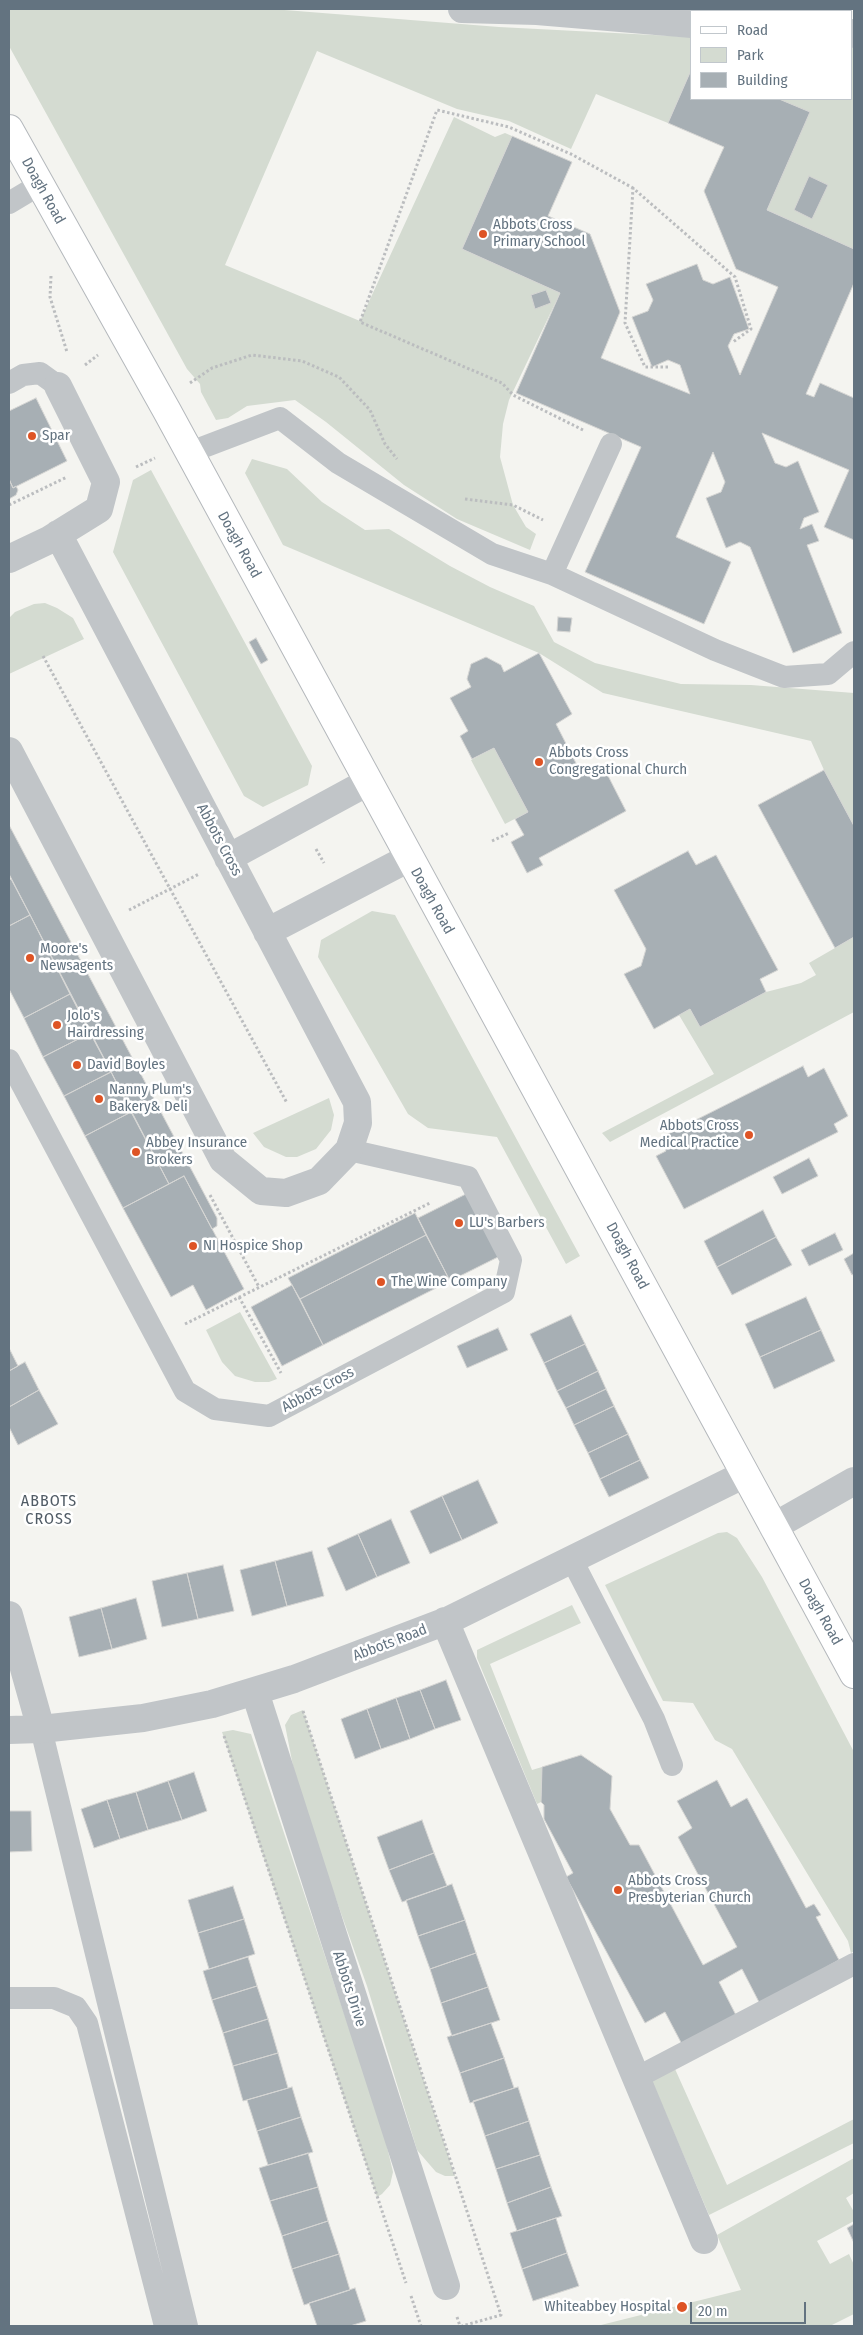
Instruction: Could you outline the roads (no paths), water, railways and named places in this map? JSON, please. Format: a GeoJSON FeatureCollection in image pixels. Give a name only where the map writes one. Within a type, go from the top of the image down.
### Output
{"type":"FeatureCollection","features":[{"type":"Feature","properties":{"kind":"main road","name":"Doagh Road"},"geometry":{"type":"LineString","coordinates":[[9,129],[521,1060],[854,1674]]}},
{"type":"Feature","properties":{"kind":"street"},"geometry":{"type":"LineString","coordinates":[[462,9],[537,10],[690,24]]}},
{"type":"Feature","properties":{"kind":"street"},"geometry":{"type":"LineString","coordinates":[[9,559],[58,534],[99,509],[101,472],[58,386]]}},
{"type":"Feature","properties":{"kind":"street","name":"Abbots Cross"},"geometry":{"type":"LineString","coordinates":[[9,751],[223,1160],[262,1191],[286,1193],[318,1181],[349,1150],[358,1122],[357,1102],[58,534]]}},
{"type":"Feature","properties":{"kind":"street"},"geometry":{"type":"LineString","coordinates":[[228,858],[368,782]]}},
{"type":"Feature","properties":{"kind":"street"},"geometry":{"type":"LineString","coordinates":[[267,932],[409,858]]}},
{"type":"Feature","properties":{"kind":"street","name":"Abbots Road"},"geometry":{"type":"LineString","coordinates":[[9,1730],[41,1729],[143,1718],[212,1704],[294,1679],[445,1621],[745,1474]]}},
{"type":"Feature","properties":{"kind":"street"},"geometry":{"type":"LineString","coordinates":[[773,1527],[854,1481]]}},
{"type":"Feature","properties":{"kind":"street"},"geometry":{"type":"LineString","coordinates":[[9,1615],[41,1729]]}},
{"type":"Feature","properties":{"kind":"street"},"geometry":{"type":"LineString","coordinates":[[445,1621],[704,2240]]}},
{"type":"Feature","properties":{"kind":"street","name":"Abbots Drive"},"geometry":{"type":"LineString","coordinates":[[255,1692],[446,2286]]}},
{"type":"Feature","properties":{"kind":"lane"},"geometry":{"type":"LineString","coordinates":[[9,203],[39,185]]}},
{"type":"Feature","properties":{"kind":"lane"},"geometry":{"type":"LineString","coordinates":[[9,383],[23,375],[40,373],[58,386]]}},
{"type":"Feature","properties":{"kind":"lane"},"geometry":{"type":"LineString","coordinates":[[186,448],[280,418],[338,463],[492,554],[552,574],[715,650],[784,677],[828,674],[854,652]]}},
{"type":"Feature","properties":{"kind":"lane"},"geometry":{"type":"LineString","coordinates":[[552,574],[610,444]]}},
{"type":"Feature","properties":{"kind":"lane","name":"Abbots Cross"},"geometry":{"type":"LineString","coordinates":[[9,1060],[185,1391],[215,1409],[269,1416],[504,1292],[511,1260],[468,1176],[349,1150]]}},
{"type":"Feature","properties":{"kind":"lane"},"geometry":{"type":"LineString","coordinates":[[572,1560],[654,1719],[672,1765]]}},
{"type":"Feature","properties":{"kind":"lane"},"geometry":{"type":"LineString","coordinates":[[41,1729],[188,2326]]}},
{"type":"Feature","properties":{"kind":"lane"},"geometry":{"type":"LineString","coordinates":[[636,2078],[854,1964]]}},
{"type":"Feature","properties":{"kind":"lane"},"geometry":{"type":"LineString","coordinates":[[9,1998],[54,1998],[76,2007],[87,2023],[165,2326]]}},
{"type":"Feature","properties":{"kind":"place","name":"Abbots Cross Primary School"},"geometry":{"type":"Point","coordinates":[483,234]}},
{"type":"Feature","properties":{"kind":"place","name":"Spar"},"geometry":{"type":"Point","coordinates":[32,436]}},
{"type":"Feature","properties":{"kind":"place","name":"Abbots Cross Congregational Church"},"geometry":{"type":"Point","coordinates":[539,762]}},
{"type":"Feature","properties":{"kind":"place","name":"Moore's Newsagents"},"geometry":{"type":"Point","coordinates":[30,958]}},
{"type":"Feature","properties":{"kind":"place","name":"Jolo's Hairdressing"},"geometry":{"type":"Point","coordinates":[57,1025]}},
{"type":"Feature","properties":{"kind":"place","name":"David Boyles"},"geometry":{"type":"Point","coordinates":[77,1065]}},
{"type":"Feature","properties":{"kind":"place","name":"Nanny Plum's Bakery& Deli"},"geometry":{"type":"Point","coordinates":[99,1099]}},
{"type":"Feature","properties":{"kind":"place","name":"Abbots Cross Medical Practice"},"geometry":{"type":"Point","coordinates":[749,1135]}},
{"type":"Feature","properties":{"kind":"place","name":"Abbey Insurance Brokers"},"geometry":{"type":"Point","coordinates":[136,1152]}},
{"type":"Feature","properties":{"kind":"place","name":"LU's Barbers"},"geometry":{"type":"Point","coordinates":[459,1223]}},
{"type":"Feature","properties":{"kind":"place","name":"NI Hospice Shop"},"geometry":{"type":"Point","coordinates":[193,1246]}},
{"type":"Feature","properties":{"kind":"place","name":"The Wine Company"},"geometry":{"type":"Point","coordinates":[381,1282]}},
{"type":"Feature","properties":{"kind":"place","name":"Abbots Cross Presbyterian Church"},"geometry":{"type":"Point","coordinates":[618,1890]}},
{"type":"Feature","properties":{"kind":"place","name":"Whiteabbey Hospital"},"geometry":{"type":"Point","coordinates":[682,2307]}},
{"type":"Feature","properties":{"kind":"district","name":"ABBOTS CROSS"},"geometry":{"type":"Point","coordinates":[49,1511]}}]}
